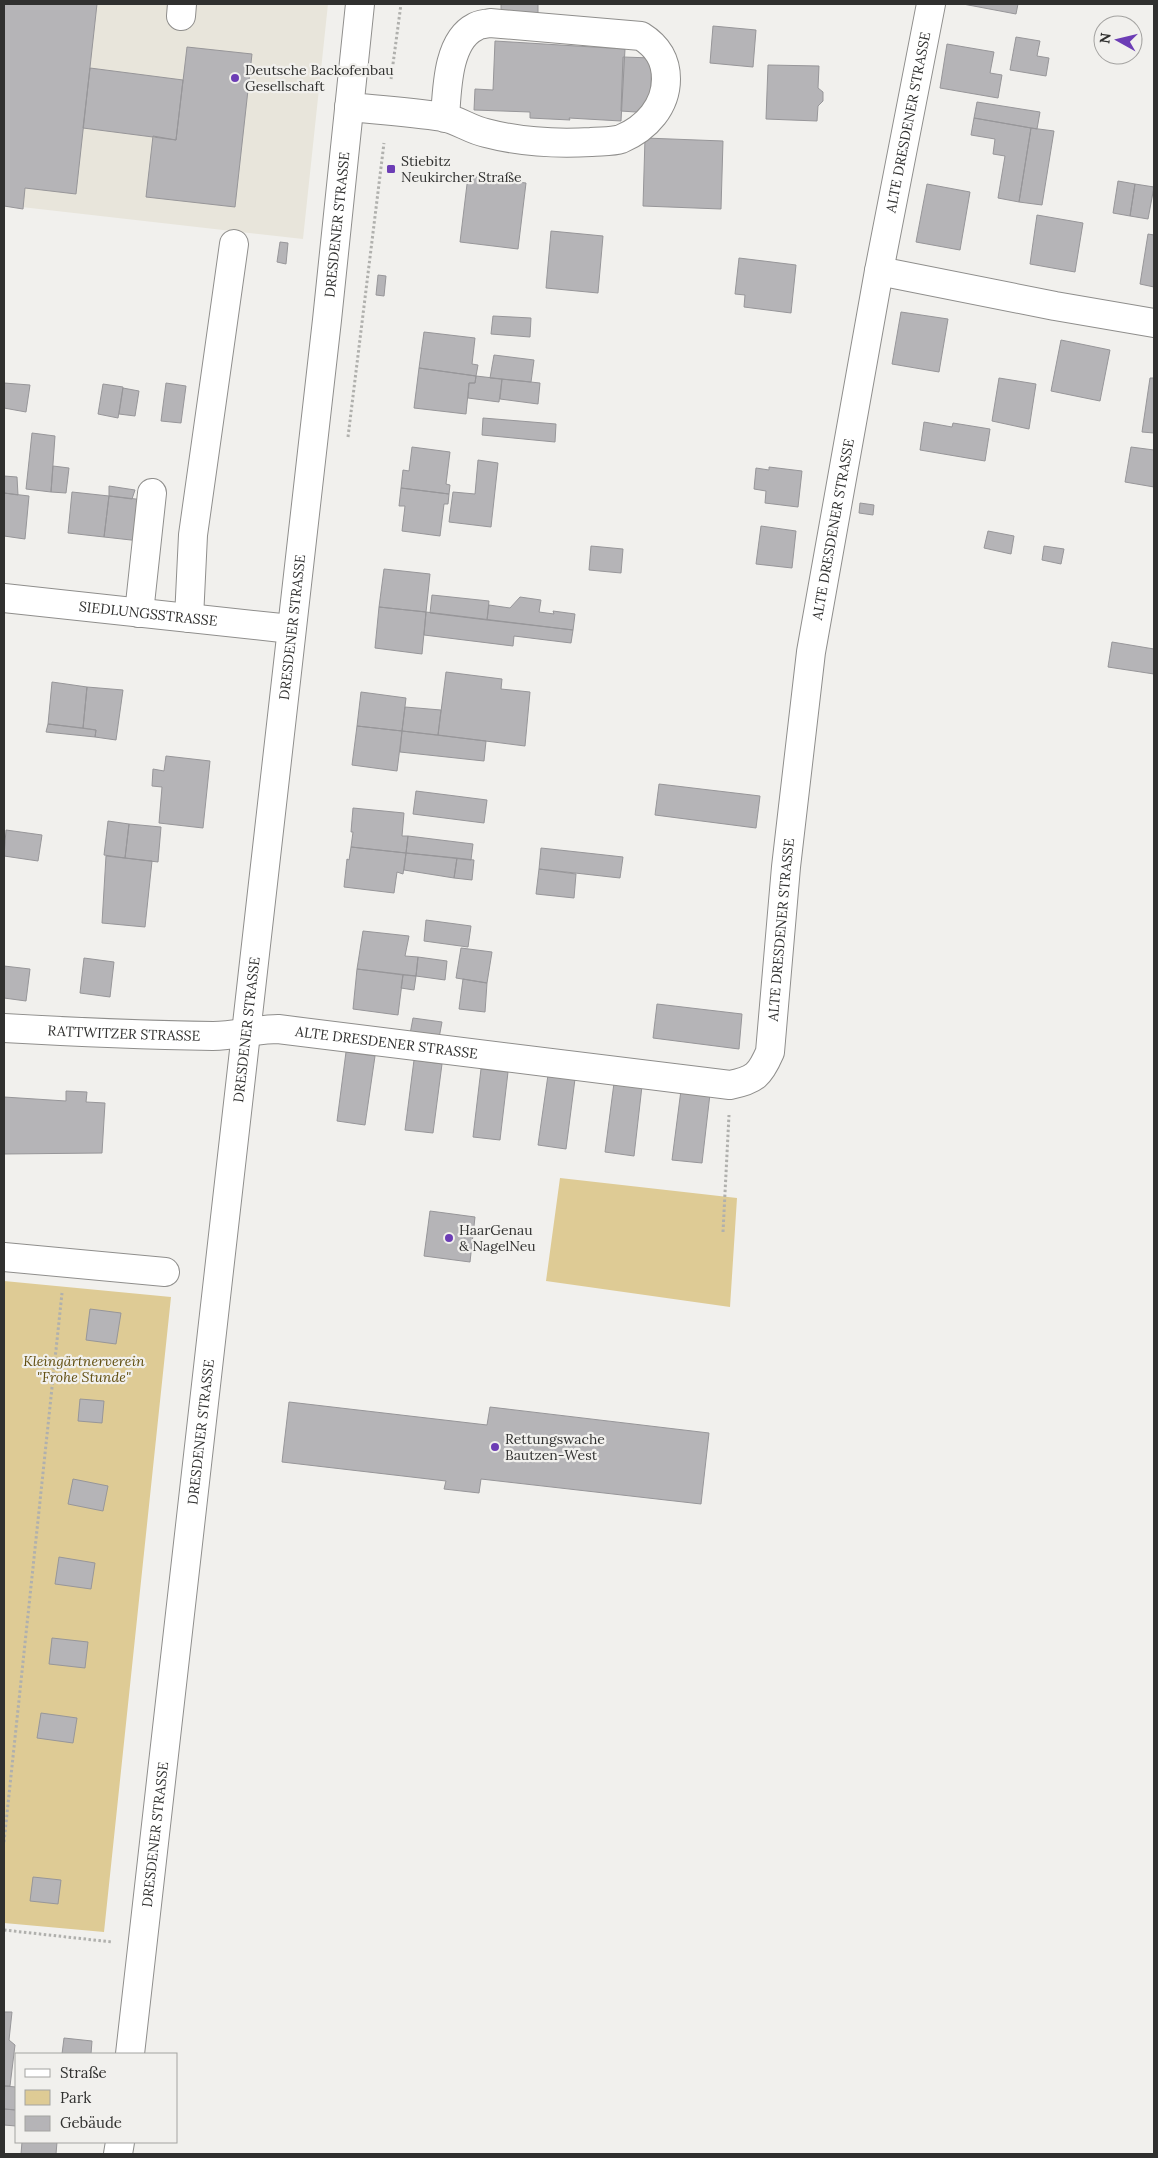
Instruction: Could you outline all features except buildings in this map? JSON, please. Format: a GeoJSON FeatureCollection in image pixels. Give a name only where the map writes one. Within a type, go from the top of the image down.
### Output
{"type":"FeatureCollection","features":[{"type":"Feature","properties":{"kind":"street","name":"DRESDENER STRASSE"},"geometry":{"type":"LineString","coordinates":[[130,2053],[292,629],[360,4]]}},
{"type":"Feature","properties":{"kind":"street","name":"ALTE DRESDENER STRASSE"},"geometry":{"type":"LineString","coordinates":[[245,1033],[263,1029],[278,1029],[730,1085],[748,1081],[762,1070],[770,1052],[786,867],[811,652],[879,271],[931,4]]}},
{"type":"Feature","properties":{"kind":"street"},"geometry":{"type":"LineString","coordinates":[[349,107],[445,118],[484,133],[517,140],[560,144],[620,139],[633,133],[656,113],[662,103],[666,89],[665,62],[650,42],[641,36],[490,23],[475,27],[465,36],[455,52],[449,69],[445,118]]}},
{"type":"Feature","properties":{"kind":"street"},"geometry":{"type":"LineString","coordinates":[[189,618],[193,535],[234,244]]}},
{"type":"Feature","properties":{"kind":"street"},"geometry":{"type":"LineString","coordinates":[[879,271],[1055,306],[1154,323]]}},
{"type":"Feature","properties":{"kind":"street"},"geometry":{"type":"LineString","coordinates":[[140,613],[152,493]]}},
{"type":"Feature","properties":{"kind":"street","name":"SIEDLUNGSSTRASSE"},"geometry":{"type":"LineString","coordinates":[[4,598],[292,629]]}},
{"type":"Feature","properties":{"kind":"street","name":"RATTWITZER STRASSE"},"geometry":{"type":"LineString","coordinates":[[4,1028],[114,1034],[216,1036],[245,1033]]}},
{"type":"Feature","properties":{"kind":"street"},"geometry":{"type":"LineString","coordinates":[[4,1257],[165,1272]]}},
{"type":"Feature","properties":{"kind":"path"},"geometry":{"type":"LineString","coordinates":[[723,1232],[730,1085]]}},
{"type":"Feature","properties":{"kind":"path"},"geometry":{"type":"LineString","coordinates":[[4,1842],[65,1263]]}},
{"type":"Feature","properties":{"kind":"path"},"geometry":{"type":"LineString","coordinates":[[4,1930],[142,1946]]}},
{"type":"Feature","properties":{"kind":"shaded area"},"geometry":{"type":"Polygon","coordinates":[[[4,4],[328,4],[303,239],[4,205],[4,4]]]}},
{"type":"Feature","properties":{"kind":"green space"},"geometry":{"type":"Polygon","coordinates":[[[560,1178],[737,1198],[730,1307],[546,1281],[560,1178]]]}},
{"type":"Feature","properties":{"kind":"green space","name":"Kleingärtnerverein \"Frohe Stunde\""},"geometry":{"type":"Polygon","coordinates":[[[4,1281],[171,1297],[104,1932],[4,1923],[4,1281]]]}},
{"type":"Feature","properties":{"kind":"place","name":"Deutsche Backofenbau Gesellschaft"},"geometry":{"type":"Point","coordinates":[235,78]}},
{"type":"Feature","properties":{"kind":"place","name":"Stiebitz Neukircher Straße"},"geometry":{"type":"Point","coordinates":[391,169]}},
{"type":"Feature","properties":{"kind":"place","name":"HaarGenau & NagelNeu"},"geometry":{"type":"Point","coordinates":[449,1238]}},
{"type":"Feature","properties":{"kind":"place","name":"Rettungswache Bautzen-West"},"geometry":{"type":"Point","coordinates":[495,1447]}}]}
